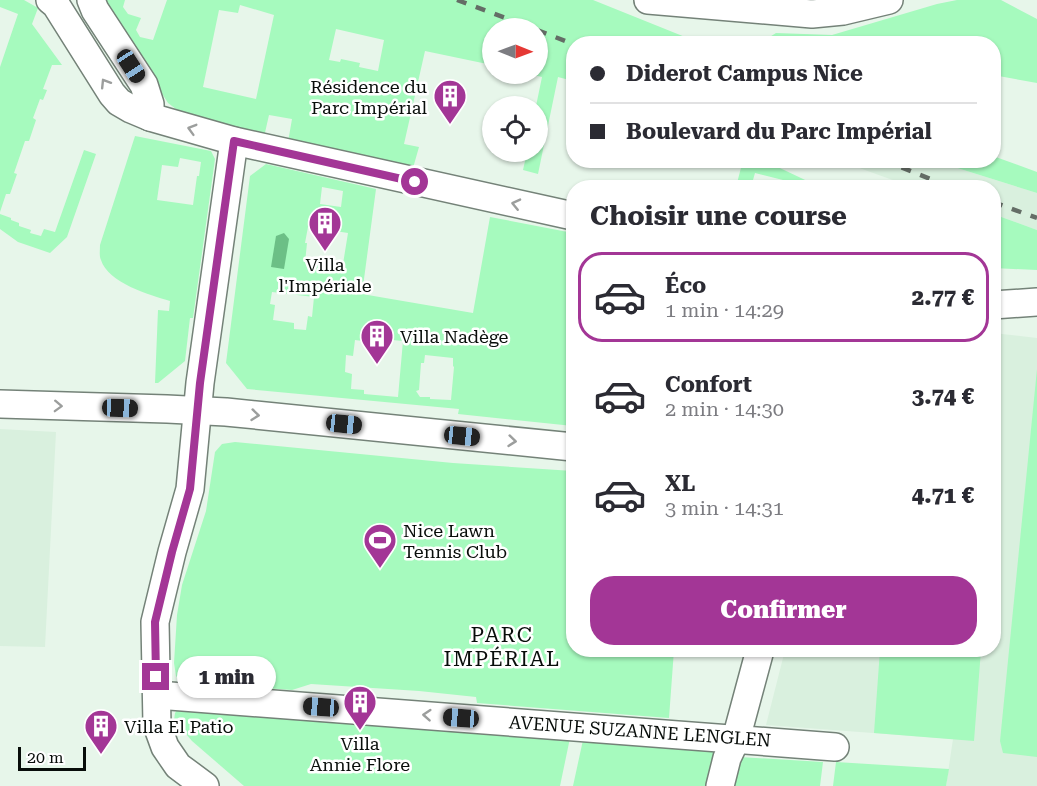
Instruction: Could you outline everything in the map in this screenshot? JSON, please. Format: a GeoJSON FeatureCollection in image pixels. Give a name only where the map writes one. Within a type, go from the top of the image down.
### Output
{"type":"FeatureCollection","features":[{"type":"Feature","properties":{"kind":"street"},"geometry":{"type":"LineString","coordinates":[[50,0],[56,4],[112,94],[125,106],[150,117],[234,141],[566,214]]}},
{"type":"Feature","properties":{"kind":"street"},"geometry":{"type":"LineString","coordinates":[[91,0],[95,10],[144,85],[150,104],[150,117]]}},
{"type":"Feature","properties":{"kind":"street"},"geometry":{"type":"LineString","coordinates":[[648,0],[732,4],[812,14],[843,11],[889,0]]}},
{"type":"Feature","properties":{"kind":"street"},"geometry":{"type":"LineString","coordinates":[[205,786],[178,766],[165,747],[157,725],[155,622],[190,489],[197,411],[234,141]]}},
{"type":"Feature","properties":{"kind":"street"},"geometry":{"type":"LineString","coordinates":[[1001,304],[1037,302]]}},
{"type":"Feature","properties":{"kind":"street"},"geometry":{"type":"LineString","coordinates":[[1001,320],[1037,320]]}},
{"type":"Feature","properties":{"kind":"street"},"geometry":{"type":"LineString","coordinates":[[0,404],[226,412],[566,446]]}},
{"type":"Feature","properties":{"kind":"street"},"geometry":{"type":"LineString","coordinates":[[720,786],[736,739],[758,657]]}},
{"type":"Feature","properties":{"kind":"street","name":"AVENUE SUZANNE LENGLEN"},"geometry":{"type":"LineString","coordinates":[[157,695],[835,747]]}},
{"type":"Feature","properties":{"kind":"shaded area"},"geometry":{"type":"Polygon","coordinates":[[[0,0],[24,0],[38,8],[32,24],[62,65],[52,65],[43,89],[47,90],[43,100],[40,99],[33,118],[36,120],[29,141],[25,141],[14,173],[17,174],[10,194],[6,194],[0,212],[0,67],[18,14],[0,7],[0,0]]]}},
{"type":"Feature","properties":{"kind":"shaded area"},"geometry":{"type":"Polygon","coordinates":[[[102,0],[125,0],[123,7],[128,14],[141,18],[136,30],[140,37],[153,40],[167,0],[593,0],[683,36],[566,36],[566,79],[558,77],[548,126],[548,96],[538,96],[541,84],[548,84],[548,18],[482,18],[482,63],[425,51],[404,144],[419,147],[413,168],[288,142],[292,119],[269,115],[264,137],[189,119],[168,103],[102,0]],[[240,5],[238,13],[219,10],[203,87],[256,99],[274,15],[240,5]],[[336,29],[329,60],[340,62],[341,59],[360,63],[359,67],[378,71],[384,40],[336,29]]]}},
{"type":"Feature","properties":{"kind":"shaded area"},"geometry":{"type":"Polygon","coordinates":[[[957,0],[1001,0],[1037,19],[1037,83],[1001,76],[1001,36],[771,36],[776,33],[832,35],[957,0]]]}},
{"type":"Feature","properties":{"kind":"shaded area"},"geometry":{"type":"Polygon","coordinates":[[[135,136],[211,151],[215,159],[185,361],[158,383],[155,383],[158,310],[169,311],[170,301],[131,287],[112,275],[101,260],[100,245],[135,136]],[[180,158],[178,167],[162,165],[157,200],[193,205],[201,162],[180,158]]]}},
{"type":"Feature","properties":{"kind":"shaded area"},"geometry":{"type":"Polygon","coordinates":[[[84,150],[96,154],[67,237],[50,253],[18,242],[0,229],[0,214],[19,223],[19,226],[31,230],[30,233],[41,236],[44,229],[55,232],[84,150]]]}},
{"type":"Feature","properties":{"kind":"shaded area"},"geometry":{"type":"Polygon","coordinates":[[[1001,159],[1037,172],[1037,193],[1001,180],[957,168],[1001,168],[1001,159]]]}},
{"type":"Feature","properties":{"kind":"shaded area"},"geometry":{"type":"Polygon","coordinates":[[[525,162],[540,162],[538,174],[523,170],[525,162]]]}},
{"type":"Feature","properties":{"kind":"shaded area"},"geometry":{"type":"Polygon","coordinates":[[[266,164],[376,189],[362,294],[473,313],[490,217],[566,232],[566,425],[458,414],[459,409],[247,389],[226,363],[250,176],[266,164]],[[322,187],[320,204],[341,207],[343,191],[322,187]],[[328,223],[327,229],[308,227],[305,263],[342,270],[348,233],[335,231],[335,224],[328,223]],[[272,292],[270,304],[275,305],[273,320],[294,323],[294,329],[306,330],[308,316],[312,317],[314,297],[272,292]],[[371,338],[370,342],[355,340],[353,356],[346,355],[345,372],[352,374],[351,389],[364,390],[364,394],[398,397],[403,341],[371,338]],[[425,355],[424,363],[421,363],[419,390],[416,391],[420,397],[451,400],[453,358],[425,355]]]}},
{"type":"Feature","properties":{"kind":"shaded area"},"geometry":{"type":"Polygon","coordinates":[[[741,168],[780,168],[805,180],[783,180],[755,173],[753,180],[738,180],[741,168]]]}},
{"type":"Feature","properties":{"kind":"shaded area"},"geometry":{"type":"Polygon","coordinates":[[[859,168],[957,168],[996,180],[893,180],[859,168]]]}},
{"type":"Feature","properties":{"kind":"shaded area"},"geometry":{"type":"Polygon","coordinates":[[[1001,182],[1037,193],[1037,230],[1001,217],[1001,182]]]}},
{"type":"Feature","properties":{"kind":"shaded area"},"geometry":{"type":"Polygon","coordinates":[[[1001,217],[1037,230],[1037,270],[1001,268],[1001,217]]]}},
{"type":"Feature","properties":{"kind":"shaded area"},"geometry":{"type":"Polygon","coordinates":[[[284,233],[289,239],[284,269],[271,267],[276,236],[284,233]]]}},
{"type":"Feature","properties":{"kind":"shaded area"},"geometry":{"type":"Polygon","coordinates":[[[1001,334],[1037,338],[1037,786],[946,786],[953,739],[766,725],[783,657],[1001,657],[1001,334]]]}},
{"type":"Feature","properties":{"kind":"shaded area"},"geometry":{"type":"Polygon","coordinates":[[[1037,369],[1037,757],[1003,753],[1000,741],[1037,369]]]}},
{"type":"Feature","properties":{"kind":"shaded area"},"geometry":{"type":"Polygon","coordinates":[[[0,429],[56,432],[45,647],[0,646],[0,429]]]}},
{"type":"Feature","properties":{"kind":"shaded area","name":"Nice Lawn Tennis Club"},"geometry":{"type":"Polygon","coordinates":[[[235,442],[453,463],[566,471],[566,657],[673,657],[669,718],[477,703],[476,697],[419,691],[311,684],[292,690],[181,682],[176,676],[174,663],[177,615],[182,585],[206,511],[215,452],[222,444],[235,442]]]}},
{"type":"Feature","properties":{"kind":"shaded area"},"geometry":{"type":"Polygon","coordinates":[[[879,657],[980,657],[974,741],[874,733],[879,657]]]}},
{"type":"Feature","properties":{"kind":"shaded area"},"geometry":{"type":"Polygon","coordinates":[[[178,709],[570,738],[560,786],[244,786],[192,741],[174,720],[178,709]]]}},
{"type":"Feature","properties":{"kind":"shaded area"},"geometry":{"type":"Polygon","coordinates":[[[583,740],[721,751],[712,786],[573,786],[583,740]]]}},
{"type":"Feature","properties":{"kind":"shaded area"},"geometry":{"type":"Polygon","coordinates":[[[739,757],[823,762],[820,786],[731,786],[739,757]]]}},
{"type":"Feature","properties":{"kind":"shaded area"},"geometry":{"type":"Polygon","coordinates":[[[836,762],[949,769],[946,786],[833,786],[836,762]]]}},
{"type":"Feature","properties":{"kind":"railway"},"geometry":{"type":"LineString","coordinates":[[457,0],[506,18]]}},
{"type":"Feature","properties":{"kind":"railway"},"geometry":{"type":"LineString","coordinates":[[548,34],[566,41]]}},
{"type":"Feature","properties":{"kind":"railway"},"geometry":{"type":"LineString","coordinates":[[903,168],[933,180]]}},
{"type":"Feature","properties":{"kind":"railway"},"geometry":{"type":"LineString","coordinates":[[1001,205],[1037,218]]}},
{"type":"Feature","properties":{"kind":"place","name":"Résidence du Parc Impérial"},"geometry":{"type":"Point","coordinates":[450,125]}},
{"type":"Feature","properties":{"kind":"place","name":"Villa l'Impériale"},"geometry":{"type":"Point","coordinates":[325,252]}},
{"type":"Feature","properties":{"kind":"place","name":"Villa Nadège"},"geometry":{"type":"Point","coordinates":[377,365]}},
{"type":"Feature","properties":{"kind":"place","name":"Nice Lawn Tennis Club"},"geometry":{"type":"Point","coordinates":[380,569]}},
{"type":"Feature","properties":{"kind":"place","name":"Villa Annie Flore"},"geometry":{"type":"Point","coordinates":[360,731]}},
{"type":"Feature","properties":{"kind":"place","name":"Villa El Patio"},"geometry":{"type":"Point","coordinates":[101,755]}},
{"type":"Feature","properties":{"kind":"district","name":"PARC IMPÉRIAL"},"geometry":{"type":"Point","coordinates":[502,647]}},
{"type":"Feature","properties":{"kind":"route"},"geometry":{"type":"LineString","coordinates":[[156,677],[155,622],[190,489],[200,383],[234,141],[415,182]]}}]}
